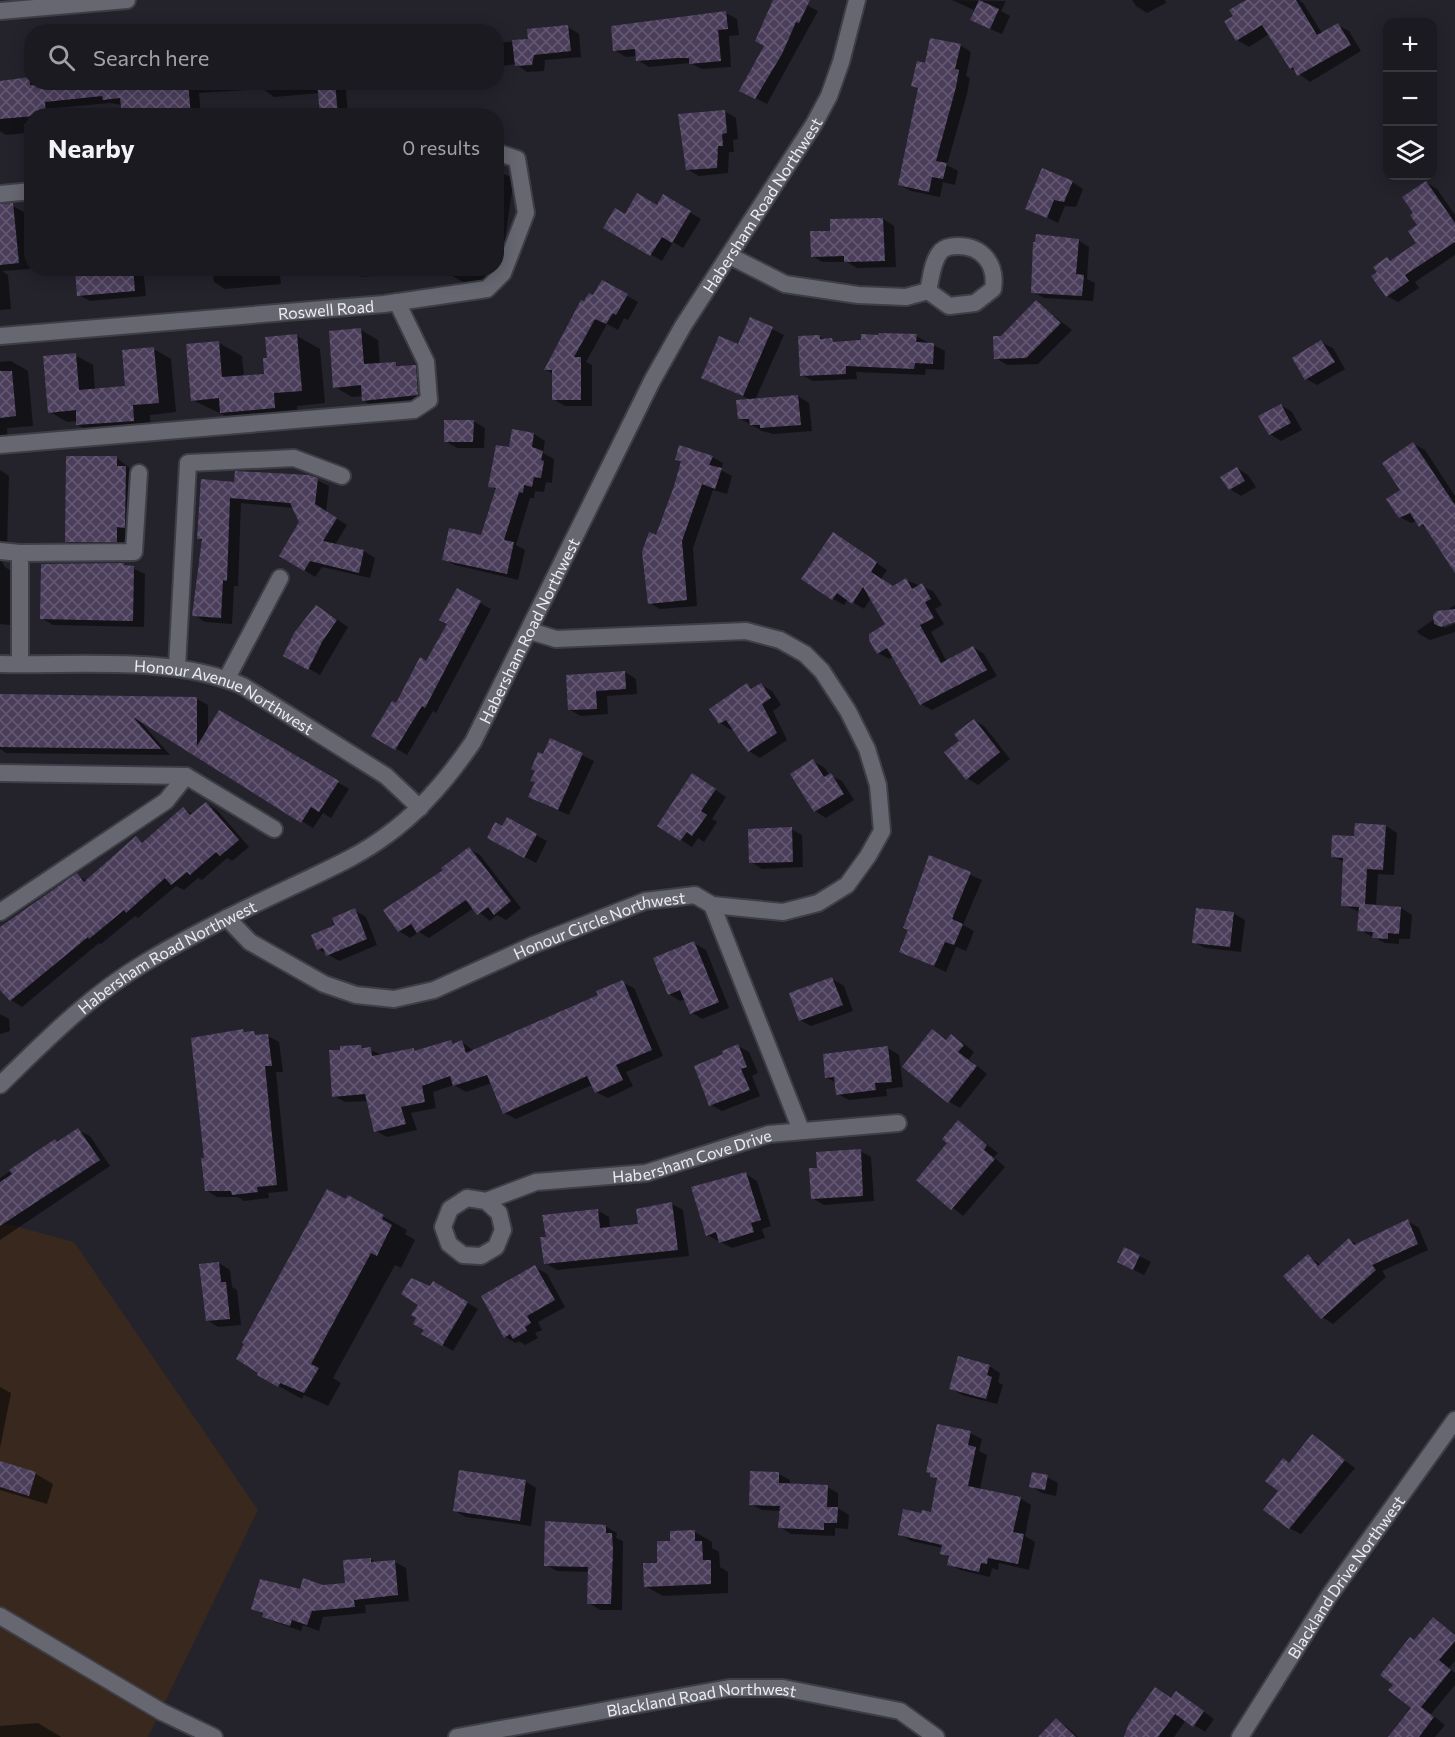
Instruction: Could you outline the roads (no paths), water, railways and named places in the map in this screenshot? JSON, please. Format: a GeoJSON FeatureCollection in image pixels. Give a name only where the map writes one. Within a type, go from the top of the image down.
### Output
{"type":"FeatureCollection","features":[{"type":"Feature","properties":{"kind":"street"},"geometry":{"type":"LineString","coordinates":[[0,11],[127,0]]}},
{"type":"Feature","properties":{"kind":"street","name":"Habersham Road Northwest"},"geometry":{"type":"LineString","coordinates":[[0,1085],[63,1023],[101,992],[145,962],[227,918],[356,856],[388,835],[420,808],[448,778],[473,742],[652,381],[683,326],[730,256],[829,96],[841,62],[857,0]]}},
{"type":"Feature","properties":{"kind":"street","name":"Roswell Road"},"geometry":{"type":"LineString","coordinates":[[504,155],[518,159],[526,213],[504,268]]}},
{"type":"Feature","properties":{"kind":"street"},"geometry":{"type":"LineString","coordinates":[[0,194],[24,192]]}},
{"type":"Feature","properties":{"kind":"street"},"geometry":{"type":"LineString","coordinates":[[730,256],[785,284],[906,297],[928,291]]}},
{"type":"Feature","properties":{"kind":"street","name":"Roswell Road"},"geometry":{"type":"LineString","coordinates":[[0,336],[398,302],[487,289],[499,276]]}},
{"type":"Feature","properties":{"kind":"street"},"geometry":{"type":"LineString","coordinates":[[0,445],[414,410],[429,400],[426,362],[398,302]]}},
{"type":"Feature","properties":{"kind":"street"},"geometry":{"type":"LineString","coordinates":[[177,667],[188,463],[294,458],[342,476]]}},
{"type":"Feature","properties":{"kind":"street"},"geometry":{"type":"LineString","coordinates":[[0,551],[20,553],[134,552],[139,473]]}},
{"type":"Feature","properties":{"kind":"street"},"geometry":{"type":"LineString","coordinates":[[20,553],[20,664]]}},
{"type":"Feature","properties":{"kind":"street"},"geometry":{"type":"LineString","coordinates":[[226,678],[280,578]]}},
{"type":"Feature","properties":{"kind":"street","name":"Honour Circle Northwest"},"geometry":{"type":"LineString","coordinates":[[227,918],[250,942],[324,984],[356,995],[394,999],[434,990],[532,945],[645,902],[694,895],[712,905],[783,912],[818,903],[847,885],[868,856],[882,831],[878,785],[867,749],[848,711],[827,679],[805,654],[780,640],[746,631],[556,639],[530,631]]}},
{"type":"Feature","properties":{"kind":"street","name":"Honour Avenue Northwest"},"geometry":{"type":"LineString","coordinates":[[0,664],[177,667],[226,678],[243,686],[386,776],[420,808]]}},
{"type":"Feature","properties":{"kind":"street"},"geometry":{"type":"LineString","coordinates":[[0,773],[186,776],[274,829]]}},
{"type":"Feature","properties":{"kind":"street"},"geometry":{"type":"LineString","coordinates":[[0,912],[166,801],[186,776]]}},
{"type":"Feature","properties":{"kind":"street"},"geometry":{"type":"LineString","coordinates":[[712,905],[801,1130]]}},
{"type":"Feature","properties":{"kind":"street","name":"Habersham Cove Drive"},"geometry":{"type":"LineString","coordinates":[[486,1201],[536,1182],[646,1173],[769,1134],[898,1123]]}},
{"type":"Feature","properties":{"kind":"street","name":"Blackland Drive Northwest"},"geometry":{"type":"LineString","coordinates":[[1240,1737],[1329,1596],[1455,1420]]}},
{"type":"Feature","properties":{"kind":"street"},"geometry":{"type":"LineString","coordinates":[[0,1617],[162,1713],[214,1737]]}},
{"type":"Feature","properties":{"kind":"street","name":"Blackland Road Northwest"},"geometry":{"type":"LineString","coordinates":[[457,1737],[729,1688],[783,1688],[900,1711],[936,1737]]}}]}
